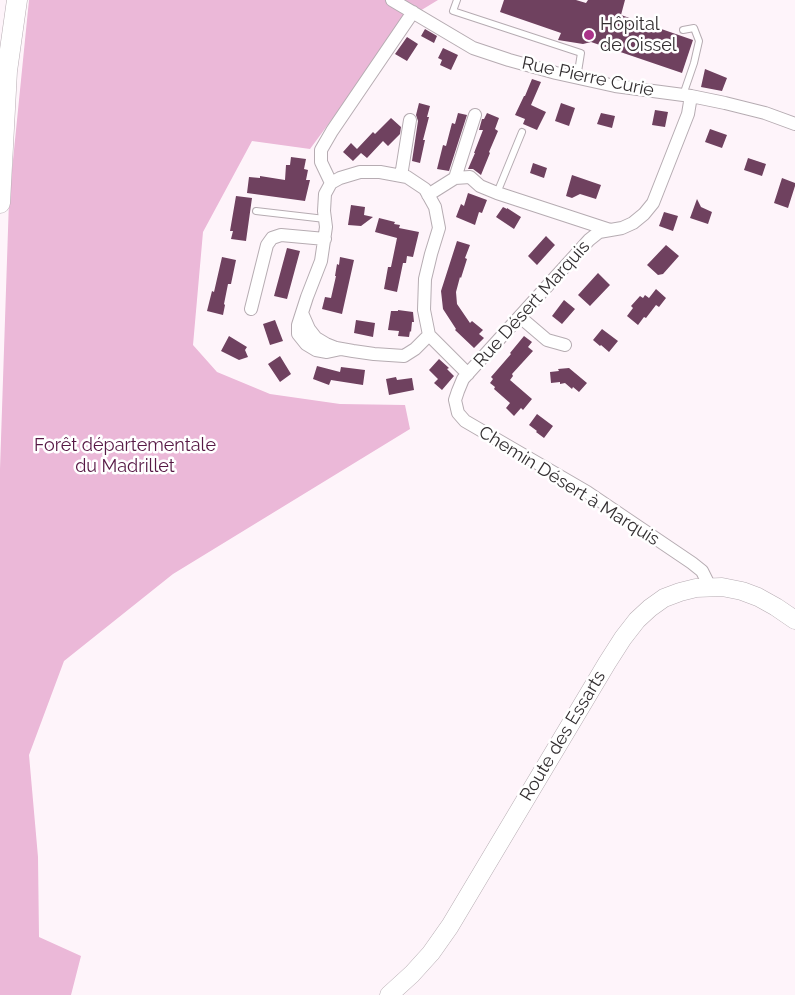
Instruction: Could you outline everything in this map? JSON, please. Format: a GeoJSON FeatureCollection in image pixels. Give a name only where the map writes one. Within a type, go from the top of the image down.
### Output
{"type":"FeatureCollection","features":[{"type":"Feature","properties":{"kind":"highway"},"geometry":{"type":"LineString","coordinates":[[0,24],[3,0]]}},
{"type":"Feature","properties":{"kind":"highway"},"geometry":{"type":"LineString","coordinates":[[0,203],[7,72],[17,0]]}},
{"type":"Feature","properties":{"kind":"main road","name":"Route des Essarts"},"geometry":{"type":"LineString","coordinates":[[389,995],[425,960],[450,926],[606,663],[632,626],[650,608],[664,598],[680,592],[696,588],[722,587],[742,591],[776,607],[795,620]]}},
{"type":"Feature","properties":{"kind":"street","name":"Rue Pierre Curie"},"geometry":{"type":"LineString","coordinates":[[392,0],[474,48],[509,60],[615,86],[725,103],[765,113],[795,124]]}},
{"type":"Feature","properties":{"kind":"street"},"geometry":{"type":"LineString","coordinates":[[330,183],[322,162],[321,150],[413,12]]}},
{"type":"Feature","properties":{"kind":"street","name":"Rue Désert Marquis"},"geometry":{"type":"LineString","coordinates":[[468,374],[589,240],[599,232],[622,228],[633,223],[654,203],[688,114],[687,96]]}},
{"type":"Feature","properties":{"kind":"street"},"geometry":{"type":"LineString","coordinates":[[455,178],[475,115]]}},
{"type":"Feature","properties":{"kind":"street"},"geometry":{"type":"LineString","coordinates":[[401,176],[410,120]]}},
{"type":"Feature","properties":{"kind":"street"},"geometry":{"type":"LineString","coordinates":[[429,335],[415,349],[404,356],[395,356],[341,349],[326,344],[316,338],[309,330],[302,313],[321,261],[326,227],[325,194],[330,183],[360,172],[380,172],[407,178],[425,189],[435,207],[439,228],[425,279],[424,310],[429,335],[468,374]]}},
{"type":"Feature","properties":{"kind":"street"},"geometry":{"type":"LineString","coordinates":[[428,195],[455,178],[470,178],[480,186],[497,193],[610,230]]}},
{"type":"Feature","properties":{"kind":"street"},"geometry":{"type":"LineString","coordinates":[[250,309],[267,244],[272,238],[281,235],[324,239]]}},
{"type":"Feature","properties":{"kind":"street"},"geometry":{"type":"LineString","coordinates":[[520,317],[547,340],[565,345]]}},
{"type":"Feature","properties":{"kind":"street","name":"Chemin Désert à Marquis"},"geometry":{"type":"LineString","coordinates":[[468,374],[458,390],[455,400],[458,413],[465,421],[587,492],[692,563],[702,570],[710,587]]}},
{"type":"Feature","properties":{"kind":"lane"},"geometry":{"type":"LineString","coordinates":[[457,0],[453,11],[581,52],[577,78]]}},
{"type":"Feature","properties":{"kind":"lane"},"geometry":{"type":"LineString","coordinates":[[684,30],[694,28],[699,41],[687,96]]}},
{"type":"Feature","properties":{"kind":"lane"},"geometry":{"type":"LineString","coordinates":[[497,193],[522,132]]}},
{"type":"Feature","properties":{"kind":"lane"},"geometry":{"type":"LineString","coordinates":[[256,211],[325,219]]}},
{"type":"Feature","properties":{"kind":"green space","name":"Forêt départementale du Madrillet"},"geometry":{"type":"Polygon","coordinates":[[[29,0],[438,0],[405,20],[310,149],[252,141],[203,232],[193,345],[217,372],[270,394],[340,404],[405,405],[410,429],[173,574],[64,661],[29,755],[38,857],[39,937],[81,956],[71,995],[0,995],[0,469],[9,200],[29,0]]]}},
{"type":"Feature","properties":{"kind":"building","name":"Hôpital de Oissel"},"geometry":{"type":"Polygon","coordinates":[[[504,0],[576,0],[586,3],[588,0],[625,0],[621,15],[693,40],[682,73],[591,42],[583,44],[558,40],[561,33],[500,12],[504,0]]]}},
{"type":"Feature","properties":{"kind":"building"},"geometry":{"type":"Polygon","coordinates":[[[425,29],[437,36],[434,43],[421,36],[425,29]]]}},
{"type":"Feature","properties":{"kind":"building"},"geometry":{"type":"Polygon","coordinates":[[[407,37],[418,44],[407,61],[395,54],[407,37]]]}},
{"type":"Feature","properties":{"kind":"building"},"geometry":{"type":"Polygon","coordinates":[[[443,48],[458,55],[451,70],[440,65],[442,60],[438,58],[443,48]]]}},
{"type":"Feature","properties":{"kind":"building"},"geometry":{"type":"Polygon","coordinates":[[[705,69],[727,78],[722,91],[701,87],[705,69]]]}},
{"type":"Feature","properties":{"kind":"building"},"geometry":{"type":"Polygon","coordinates":[[[532,79],[541,82],[531,105],[546,112],[537,130],[523,124],[525,119],[515,115],[532,79]]]}},
{"type":"Feature","properties":{"kind":"building"},"geometry":{"type":"Polygon","coordinates":[[[419,103],[430,106],[420,163],[412,161],[418,121],[416,115],[419,103]]]}},
{"type":"Feature","properties":{"kind":"building"},"geometry":{"type":"Polygon","coordinates":[[[561,103],[575,108],[569,126],[555,121],[561,103]]]}},
{"type":"Feature","properties":{"kind":"building"},"geometry":{"type":"Polygon","coordinates":[[[655,110],[668,112],[665,127],[652,125],[655,110]]]}},
{"type":"Feature","properties":{"kind":"building"},"geometry":{"type":"Polygon","coordinates":[[[458,113],[467,115],[449,171],[437,169],[443,145],[446,146],[452,123],[455,124],[458,113]]]}},
{"type":"Feature","properties":{"kind":"building"},"geometry":{"type":"Polygon","coordinates":[[[487,113],[499,118],[495,129],[498,131],[481,175],[473,169],[468,169],[483,130],[479,130],[482,119],[484,119],[487,113]]]}},
{"type":"Feature","properties":{"kind":"building"},"geometry":{"type":"Polygon","coordinates":[[[601,113],[615,116],[612,128],[597,124],[601,113]]]}},
{"type":"Feature","properties":{"kind":"building"},"geometry":{"type":"Polygon","coordinates":[[[391,118],[401,127],[400,134],[388,146],[383,141],[367,158],[361,153],[353,161],[343,152],[351,143],[357,149],[373,132],[375,134],[391,118]]]}},
{"type":"Feature","properties":{"kind":"building"},"geometry":{"type":"Polygon","coordinates":[[[710,129],[727,135],[722,148],[705,142],[710,129]]]}},
{"type":"Feature","properties":{"kind":"building"},"geometry":{"type":"Polygon","coordinates":[[[291,157],[306,159],[304,169],[308,170],[306,180],[310,180],[305,201],[247,193],[249,177],[260,178],[260,176],[285,180],[286,165],[290,165],[291,157]]]}},
{"type":"Feature","properties":{"kind":"building"},"geometry":{"type":"Polygon","coordinates":[[[748,158],[766,164],[762,176],[744,170],[748,158]]]}},
{"type":"Feature","properties":{"kind":"building"},"geometry":{"type":"Polygon","coordinates":[[[533,163],[547,168],[544,178],[530,173],[533,163]]]}},
{"type":"Feature","properties":{"kind":"building"},"geometry":{"type":"Polygon","coordinates":[[[572,175],[601,185],[596,199],[580,194],[572,198],[566,196],[572,175]]]}},
{"type":"Feature","properties":{"kind":"building"},"geometry":{"type":"Polygon","coordinates":[[[782,178],[795,183],[788,208],[774,203],[782,178]]]}},
{"type":"Feature","properties":{"kind":"building"},"geometry":{"type":"Polygon","coordinates":[[[468,193],[487,200],[482,213],[479,212],[475,225],[456,217],[461,204],[464,206],[468,193]]]}},
{"type":"Feature","properties":{"kind":"building"},"geometry":{"type":"Polygon","coordinates":[[[236,196],[252,198],[246,241],[231,239],[233,231],[230,231],[236,196]]]}},
{"type":"Feature","properties":{"kind":"building"},"geometry":{"type":"Polygon","coordinates":[[[697,199],[701,207],[712,212],[708,224],[690,218],[697,199]]]}},
{"type":"Feature","properties":{"kind":"building"},"geometry":{"type":"Polygon","coordinates":[[[351,205],[365,207],[364,215],[373,217],[361,226],[348,225],[351,205]]]}},
{"type":"Feature","properties":{"kind":"building"},"geometry":{"type":"Polygon","coordinates":[[[503,207],[521,217],[514,229],[496,217],[503,207]]]}},
{"type":"Feature","properties":{"kind":"building"},"geometry":{"type":"Polygon","coordinates":[[[664,212],[678,216],[673,231],[659,226],[664,212]]]}},
{"type":"Feature","properties":{"kind":"building"},"geometry":{"type":"Polygon","coordinates":[[[379,218],[395,222],[394,224],[400,225],[399,228],[419,232],[413,257],[407,256],[406,263],[403,263],[397,292],[384,289],[388,267],[391,267],[397,238],[375,232],[379,218]]]}},
{"type":"Feature","properties":{"kind":"building"},"geometry":{"type":"Polygon","coordinates":[[[546,236],[555,245],[537,265],[528,256],[546,236]]]}},
{"type":"Feature","properties":{"kind":"building"},"geometry":{"type":"Polygon","coordinates":[[[457,241],[470,245],[456,292],[457,304],[470,323],[472,321],[483,330],[479,334],[484,338],[474,348],[455,330],[443,309],[441,291],[457,241]]]}},
{"type":"Feature","properties":{"kind":"building"},"geometry":{"type":"Polygon","coordinates":[[[666,245],[679,256],[663,274],[658,275],[647,265],[666,245]]]}},
{"type":"Feature","properties":{"kind":"building"},"geometry":{"type":"Polygon","coordinates":[[[287,248],[300,251],[287,299],[274,296],[287,248]]]}},
{"type":"Feature","properties":{"kind":"building"},"geometry":{"type":"Polygon","coordinates":[[[222,257],[236,260],[231,284],[228,284],[223,315],[207,311],[212,291],[214,292],[222,257]]]}},
{"type":"Feature","properties":{"kind":"building"},"geometry":{"type":"Polygon","coordinates":[[[340,257],[354,260],[342,314],[322,309],[325,297],[331,298],[340,257]]]}},
{"type":"Feature","properties":{"kind":"building"},"geometry":{"type":"Polygon","coordinates":[[[598,273],[610,285],[590,306],[578,295],[598,273]]]}},
{"type":"Feature","properties":{"kind":"building"},"geometry":{"type":"Polygon","coordinates":[[[656,289],[666,298],[659,307],[656,305],[638,325],[627,316],[633,308],[631,306],[640,296],[643,298],[645,295],[649,298],[656,289]]]}},
{"type":"Feature","properties":{"kind":"building"},"geometry":{"type":"Polygon","coordinates":[[[564,300],[575,309],[562,324],[552,316],[564,300]]]}},
{"type":"Feature","properties":{"kind":"building"},"geometry":{"type":"Polygon","coordinates":[[[391,311],[413,312],[414,322],[412,322],[409,337],[398,336],[399,331],[388,330],[391,311]]]}},
{"type":"Feature","properties":{"kind":"building"},"geometry":{"type":"Polygon","coordinates":[[[275,320],[283,341],[270,345],[263,324],[275,320]]]}},
{"type":"Feature","properties":{"kind":"building"},"geometry":{"type":"Polygon","coordinates":[[[356,320],[375,323],[373,337],[354,333],[356,320]]]}},
{"type":"Feature","properties":{"kind":"building"},"geometry":{"type":"Polygon","coordinates":[[[602,329],[618,341],[609,352],[593,340],[602,329]]]}},
{"type":"Feature","properties":{"kind":"building"},"geometry":{"type":"Polygon","coordinates":[[[229,336],[247,347],[245,350],[248,357],[239,360],[221,351],[229,336]]]}},
{"type":"Feature","properties":{"kind":"building"},"geometry":{"type":"Polygon","coordinates":[[[524,336],[532,342],[528,347],[533,351],[512,374],[513,376],[510,380],[532,399],[523,410],[521,408],[514,416],[506,408],[510,403],[490,383],[493,379],[491,377],[524,336]]]}},
{"type":"Feature","properties":{"kind":"building"},"geometry":{"type":"Polygon","coordinates":[[[280,356],[291,374],[280,382],[268,364],[280,356]]]}},
{"type":"Feature","properties":{"kind":"building"},"geometry":{"type":"Polygon","coordinates":[[[439,359],[449,368],[447,369],[454,376],[442,390],[434,383],[438,379],[429,370],[439,359]]]}},
{"type":"Feature","properties":{"kind":"building"},"geometry":{"type":"Polygon","coordinates":[[[317,366],[340,372],[341,367],[365,370],[363,385],[331,380],[329,385],[313,379],[317,366]]]}},
{"type":"Feature","properties":{"kind":"building"},"geometry":{"type":"Polygon","coordinates":[[[569,368],[587,383],[579,392],[565,383],[551,383],[550,372],[569,368]]]}},
{"type":"Feature","properties":{"kind":"building"},"geometry":{"type":"Polygon","coordinates":[[[396,377],[397,380],[412,378],[414,390],[389,395],[386,379],[396,377]]]}},
{"type":"Feature","properties":{"kind":"building"},"geometry":{"type":"Polygon","coordinates":[[[537,414],[553,426],[544,438],[529,425],[537,414]]]}},
{"type":"Feature","properties":{"kind":"place","name":"Hôpital de Oissel"},"geometry":{"type":"Point","coordinates":[589,35]}}]}
